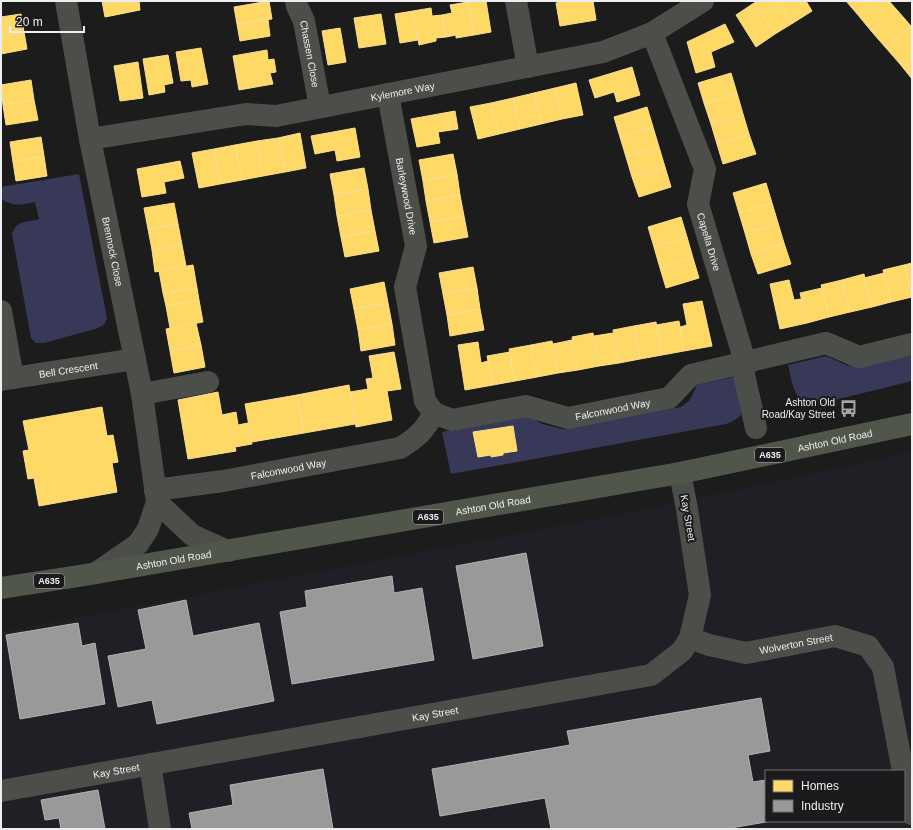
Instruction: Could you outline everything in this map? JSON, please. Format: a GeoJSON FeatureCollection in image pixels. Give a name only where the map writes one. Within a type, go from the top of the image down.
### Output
{"type":"FeatureCollection","features":[{"type":"Feature","properties":{"kind":"highway","name":"Ashton Old Road"},"geometry":{"type":"LineString","coordinates":[[1,588],[228,551],[680,473],[912,424]]}},
{"type":"Feature","properties":{"kind":"street","name":"Brennock Close"},"geometry":{"type":"LineString","coordinates":[[66,1],[90,139],[142,394],[156,496],[148,529],[138,544],[96,573]]}},
{"type":"Feature","properties":{"kind":"street","name":"Chassen Close"},"geometry":{"type":"LineString","coordinates":[[296,1],[296,6],[304,21],[320,107]]}},
{"type":"Feature","properties":{"kind":"street"},"geometry":{"type":"LineString","coordinates":[[516,1],[528,67]]}},
{"type":"Feature","properties":{"kind":"street","name":"Kylemore Way"},"geometry":{"type":"LineString","coordinates":[[90,139],[246,114],[276,116],[603,52],[652,33],[703,1]]}},
{"type":"Feature","properties":{"kind":"street","name":"Capella Drive"},"geometry":{"type":"LineString","coordinates":[[652,33],[705,169],[698,204],[745,362],[744,375],[756,428]]}},
{"type":"Feature","properties":{"kind":"street","name":"Barleywood Drive"},"geometry":{"type":"LineString","coordinates":[[388,94],[416,246],[405,287],[425,401],[434,413]]}},
{"type":"Feature","properties":{"kind":"street"},"geometry":{"type":"LineString","coordinates":[[1,311],[7,378]]}},
{"type":"Feature","properties":{"kind":"street","name":"Falconwood Way"},"geometry":{"type":"LineString","coordinates":[[156,496],[223,481],[400,448],[416,438],[434,413],[452,420],[526,406],[568,418],[669,398],[691,375],[826,343],[859,357],[912,344]]}},
{"type":"Feature","properties":{"kind":"street","name":"Bell Crescent"},"geometry":{"type":"LineString","coordinates":[[7,378],[135,359]]}},
{"type":"Feature","properties":{"kind":"street"},"geometry":{"type":"LineString","coordinates":[[142,394],[208,382]]}},
{"type":"Feature","properties":{"kind":"street","name":"Kay Street"},"geometry":{"type":"LineString","coordinates":[[1,791],[651,675],[682,651],[690,638],[700,595],[680,473]]}},
{"type":"Feature","properties":{"kind":"street"},"geometry":{"type":"LineString","coordinates":[[156,496],[192,535],[228,551]]}},
{"type":"Feature","properties":{"kind":"street","name":"Wolverton Street"},"geometry":{"type":"LineString","coordinates":[[690,638],[709,645],[746,653],[835,636],[868,646],[883,667],[903,770]]}},
{"type":"Feature","properties":{"kind":"street"},"geometry":{"type":"LineString","coordinates":[[150,764],[160,829]]}},
{"type":"Feature","properties":{"kind":"street"},"geometry":{"type":"LineString","coordinates":[[905,779],[912,814]]}},
{"type":"Feature","properties":{"kind":"shaded area"},"geometry":{"type":"Polygon","coordinates":[[[79,174],[107,318],[104,325],[95,329],[44,343],[36,343],[31,338],[12,234],[14,229],[23,222],[39,219],[35,202],[18,205],[6,202],[1,199],[1,187],[79,174]]]}},
{"type":"Feature","properties":{"kind":"shaded area"},"geometry":{"type":"Polygon","coordinates":[[[912,354],[912,381],[814,405],[807,403],[798,396],[792,384],[788,365],[826,356],[846,365],[861,367],[912,354]]]}},
{"type":"Feature","properties":{"kind":"shaded area"},"geometry":{"type":"Polygon","coordinates":[[[737,376],[742,396],[742,412],[737,419],[732,422],[451,474],[442,432],[527,415],[542,424],[563,429],[681,407],[690,400],[697,385],[737,376]]]}},
{"type":"Feature","properties":{"kind":"shaded area"},"geometry":{"type":"Polygon","coordinates":[[[912,452],[912,829],[1,829],[1,632],[642,510],[912,452]]]}},
{"type":"Feature","properties":{"kind":"building: Homes"},"geometry":{"type":"Polygon","coordinates":[[[102,1],[139,1],[140,10],[105,17],[102,1]]]}},
{"type":"Feature","properties":{"kind":"building: Homes"},"geometry":{"type":"Polygon","coordinates":[[[269,1],[272,19],[237,24],[234,7],[269,1]]]}},
{"type":"Feature","properties":{"kind":"building: Homes"},"geometry":{"type":"Polygon","coordinates":[[[486,1],[491,32],[474,35],[468,2],[486,1]]]}},
{"type":"Feature","properties":{"kind":"building: Homes"},"geometry":{"type":"Polygon","coordinates":[[[567,1],[593,1],[596,20],[560,26],[556,3],[567,1]]]}},
{"type":"Feature","properties":{"kind":"building: Homes"},"geometry":{"type":"Polygon","coordinates":[[[758,1],[779,1],[793,23],[775,34],[754,3],[758,1]]]}},
{"type":"Feature","properties":{"kind":"building: Homes"},"geometry":{"type":"Polygon","coordinates":[[[779,1],[806,1],[812,11],[793,23],[779,1]]]}},
{"type":"Feature","properties":{"kind":"building: Homes"},"geometry":{"type":"Polygon","coordinates":[[[846,1],[874,1],[858,15],[846,1]]]}},
{"type":"Feature","properties":{"kind":"building: Homes"},"geometry":{"type":"Polygon","coordinates":[[[874,1],[889,1],[897,10],[872,32],[858,15],[874,1]]]}},
{"type":"Feature","properties":{"kind":"building: Homes"},"geometry":{"type":"Polygon","coordinates":[[[468,2],[474,35],[456,38],[456,35],[446,37],[442,15],[452,13],[450,5],[468,2]]]}},
{"type":"Feature","properties":{"kind":"building: Homes"},"geometry":{"type":"Polygon","coordinates":[[[754,3],[775,34],[756,47],[736,15],[754,3]]]}},
{"type":"Feature","properties":{"kind":"building: Homes"},"geometry":{"type":"Polygon","coordinates":[[[431,8],[432,16],[442,15],[446,37],[436,38],[436,41],[419,45],[413,11],[431,8]]]}},
{"type":"Feature","properties":{"kind":"building: Homes"},"geometry":{"type":"Polygon","coordinates":[[[897,10],[911,26],[886,48],[872,32],[897,10]]]}},
{"type":"Feature","properties":{"kind":"building: Homes"},"geometry":{"type":"Polygon","coordinates":[[[413,11],[418,40],[400,43],[395,14],[413,11]]]}},
{"type":"Feature","properties":{"kind":"building: Homes"},"geometry":{"type":"Polygon","coordinates":[[[21,14],[24,32],[1,36],[1,17],[21,14]]]}},
{"type":"Feature","properties":{"kind":"building: Homes"},"geometry":{"type":"Polygon","coordinates":[[[381,14],[386,44],[359,48],[354,18],[381,14]]]}},
{"type":"Feature","properties":{"kind":"building: Homes"},"geometry":{"type":"Polygon","coordinates":[[[268,19],[270,36],[240,41],[237,24],[268,19]]]}},
{"type":"Feature","properties":{"kind":"building: Homes"},"geometry":{"type":"Polygon","coordinates":[[[725,24],[734,42],[711,52],[715,67],[696,73],[687,42],[725,24]]]}},
{"type":"Feature","properties":{"kind":"building: Homes"},"geometry":{"type":"Polygon","coordinates":[[[911,26],[912,53],[900,64],[886,48],[911,26]]]}},
{"type":"Feature","properties":{"kind":"building: Homes"},"geometry":{"type":"Polygon","coordinates":[[[340,28],[346,62],[328,65],[322,31],[340,28]]]}},
{"type":"Feature","properties":{"kind":"building: Homes"},"geometry":{"type":"Polygon","coordinates":[[[24,32],[27,49],[1,54],[1,36],[24,32]]]}},
{"type":"Feature","properties":{"kind":"building: Homes"},"geometry":{"type":"Polygon","coordinates":[[[201,48],[208,84],[192,87],[191,80],[181,81],[176,52],[201,48]]]}},
{"type":"Feature","properties":{"kind":"building: Homes"},"geometry":{"type":"Polygon","coordinates":[[[267,50],[268,60],[274,59],[276,72],[270,73],[273,84],[239,90],[233,56],[267,50]]]}},
{"type":"Feature","properties":{"kind":"building: Homes"},"geometry":{"type":"Polygon","coordinates":[[[912,53],[912,79],[900,64],[912,53]]]}},
{"type":"Feature","properties":{"kind":"building: Homes"},"geometry":{"type":"Polygon","coordinates":[[[168,55],[173,83],[164,85],[165,92],[149,95],[143,59],[168,55]]]}},
{"type":"Feature","properties":{"kind":"building: Homes"},"geometry":{"type":"Polygon","coordinates":[[[138,62],[143,98],[120,101],[114,66],[138,62]]]}},
{"type":"Feature","properties":{"kind":"building: Homes"},"geometry":{"type":"Polygon","coordinates":[[[632,67],[640,95],[617,102],[614,92],[595,98],[589,80],[632,67]]]}},
{"type":"Feature","properties":{"kind":"building: Homes"},"geometry":{"type":"Polygon","coordinates":[[[731,73],[737,93],[704,103],[698,83],[731,73]]]}},
{"type":"Feature","properties":{"kind":"building: Homes"},"geometry":{"type":"Polygon","coordinates":[[[31,80],[34,100],[3,105],[1,85],[31,80]]]}},
{"type":"Feature","properties":{"kind":"building: Homes"},"geometry":{"type":"Polygon","coordinates":[[[576,83],[583,115],[562,119],[555,88],[576,83]]]}},
{"type":"Feature","properties":{"kind":"building: Homes"},"geometry":{"type":"Polygon","coordinates":[[[555,88],[562,119],[541,124],[534,93],[555,88]]]}},
{"type":"Feature","properties":{"kind":"building: Homes"},"geometry":{"type":"Polygon","coordinates":[[[534,93],[541,124],[520,129],[513,98],[534,93]]]}},
{"type":"Feature","properties":{"kind":"building: Homes"},"geometry":{"type":"Polygon","coordinates":[[[737,93],[743,114],[711,124],[704,103],[737,93]]]}},
{"type":"Feature","properties":{"kind":"building: Homes"},"geometry":{"type":"Polygon","coordinates":[[[513,98],[520,129],[499,134],[491,103],[513,98]]]}},
{"type":"Feature","properties":{"kind":"building: Homes"},"geometry":{"type":"Polygon","coordinates":[[[34,100],[38,120],[6,125],[3,105],[34,100]]]}},
{"type":"Feature","properties":{"kind":"building: Homes"},"geometry":{"type":"Polygon","coordinates":[[[491,103],[499,134],[478,139],[470,107],[491,103]]]}},
{"type":"Feature","properties":{"kind":"building: Homes"},"geometry":{"type":"Polygon","coordinates":[[[647,107],[653,127],[620,137],[614,117],[647,107]]]}},
{"type":"Feature","properties":{"kind":"building: Homes"},"geometry":{"type":"Polygon","coordinates":[[[455,111],[458,129],[438,132],[440,143],[417,147],[411,119],[455,111]]]}},
{"type":"Feature","properties":{"kind":"building: Homes"},"geometry":{"type":"Polygon","coordinates":[[[743,114],[749,134],[717,144],[711,124],[743,114]]]}},
{"type":"Feature","properties":{"kind":"building: Homes"},"geometry":{"type":"Polygon","coordinates":[[[653,127],[659,147],[626,157],[620,137],[653,127]]]}},
{"type":"Feature","properties":{"kind":"building: Homes"},"geometry":{"type":"Polygon","coordinates":[[[355,128],[360,157],[337,161],[335,150],[315,154],[311,136],[355,128]]]}},
{"type":"Feature","properties":{"kind":"building: Homes"},"geometry":{"type":"Polygon","coordinates":[[[300,133],[306,168],[285,172],[278,138],[300,133]]]}},
{"type":"Feature","properties":{"kind":"building: Homes"},"geometry":{"type":"Polygon","coordinates":[[[749,134],[756,154],[723,164],[717,144],[749,134]]]}},
{"type":"Feature","properties":{"kind":"building: Homes"},"geometry":{"type":"Polygon","coordinates":[[[41,137],[44,156],[13,162],[10,142],[41,137]]]}},
{"type":"Feature","properties":{"kind":"building: Homes"},"geometry":{"type":"Polygon","coordinates":[[[278,138],[285,172],[263,176],[257,141],[278,138]]]}},
{"type":"Feature","properties":{"kind":"building: Homes"},"geometry":{"type":"Polygon","coordinates":[[[257,141],[263,176],[242,180],[235,145],[257,141]]]}},
{"type":"Feature","properties":{"kind":"building: Homes"},"geometry":{"type":"Polygon","coordinates":[[[235,145],[242,180],[220,184],[214,149],[235,145]]]}},
{"type":"Feature","properties":{"kind":"building: Homes"},"geometry":{"type":"Polygon","coordinates":[[[659,147],[665,167],[632,177],[626,157],[659,147]]]}},
{"type":"Feature","properties":{"kind":"building: Homes"},"geometry":{"type":"Polygon","coordinates":[[[214,149],[220,184],[199,188],[192,153],[214,149]]]}},
{"type":"Feature","properties":{"kind":"building: Homes"},"geometry":{"type":"Polygon","coordinates":[[[453,154],[457,174],[423,181],[419,160],[453,154]]]}},
{"type":"Feature","properties":{"kind":"building: Homes"},"geometry":{"type":"Polygon","coordinates":[[[44,156],[47,176],[16,181],[13,162],[44,156]]]}},
{"type":"Feature","properties":{"kind":"building: Homes"},"geometry":{"type":"Polygon","coordinates":[[[180,161],[184,178],[164,182],[166,193],[142,197],[137,169],[180,161]]]}},
{"type":"Feature","properties":{"kind":"building: Homes"},"geometry":{"type":"Polygon","coordinates":[[[665,167],[671,187],[639,197],[632,177],[665,167]]]}},
{"type":"Feature","properties":{"kind":"building: Homes"},"geometry":{"type":"Polygon","coordinates":[[[364,168],[368,189],[334,195],[330,174],[364,168]]]}},
{"type":"Feature","properties":{"kind":"building: Homes"},"geometry":{"type":"Polygon","coordinates":[[[457,174],[460,195],[426,201],[423,181],[457,174]]]}},
{"type":"Feature","properties":{"kind":"building: Homes"},"geometry":{"type":"Polygon","coordinates":[[[766,183],[772,203],[739,213],[733,193],[766,183]]]}},
{"type":"Feature","properties":{"kind":"building: Homes"},"geometry":{"type":"Polygon","coordinates":[[[368,189],[371,210],[337,216],[334,195],[368,189]]]}},
{"type":"Feature","properties":{"kind":"building: Homes"},"geometry":{"type":"Polygon","coordinates":[[[460,195],[464,216],[430,222],[426,201],[460,195]]]}},
{"type":"Feature","properties":{"kind":"building: Homes"},"geometry":{"type":"Polygon","coordinates":[[[174,203],[178,224],[148,229],[144,208],[174,203]]]}},
{"type":"Feature","properties":{"kind":"building: Homes"},"geometry":{"type":"Polygon","coordinates":[[[772,203],[778,223],[745,233],[739,213],[772,203]]]}},
{"type":"Feature","properties":{"kind":"building: Homes"},"geometry":{"type":"Polygon","coordinates":[[[371,210],[375,231],[341,237],[337,216],[371,210]]]}},
{"type":"Feature","properties":{"kind":"building: Homes"},"geometry":{"type":"Polygon","coordinates":[[[464,216],[468,237],[434,243],[430,222],[464,216]]]}},
{"type":"Feature","properties":{"kind":"building: Homes"},"geometry":{"type":"Polygon","coordinates":[[[681,217],[687,237],[654,247],[648,227],[681,217]]]}},
{"type":"Feature","properties":{"kind":"building: Homes"},"geometry":{"type":"Polygon","coordinates":[[[778,223],[784,243],[751,254],[745,233],[778,223]]]}},
{"type":"Feature","properties":{"kind":"building: Homes"},"geometry":{"type":"Polygon","coordinates":[[[178,224],[182,245],[152,250],[148,229],[178,224]]]}},
{"type":"Feature","properties":{"kind":"building: Homes"},"geometry":{"type":"Polygon","coordinates":[[[375,231],[379,251],[345,257],[341,237],[375,231]]]}},
{"type":"Feature","properties":{"kind":"building: Homes"},"geometry":{"type":"Polygon","coordinates":[[[687,237],[693,258],[660,268],[654,247],[687,237]]]}},
{"type":"Feature","properties":{"kind":"building: Homes"},"geometry":{"type":"Polygon","coordinates":[[[784,243],[791,264],[758,274],[751,254],[784,243]]]}},
{"type":"Feature","properties":{"kind":"building: Homes"},"geometry":{"type":"Polygon","coordinates":[[[182,245],[186,266],[155,272],[152,250],[182,245]]]}},
{"type":"Feature","properties":{"kind":"building: Homes"},"geometry":{"type":"Polygon","coordinates":[[[693,258],[699,278],[666,288],[660,268],[693,258]]]}},
{"type":"Feature","properties":{"kind":"building: Homes"},"geometry":{"type":"Polygon","coordinates":[[[912,263],[912,297],[904,265],[912,263]]]}},
{"type":"Feature","properties":{"kind":"building: Homes"},"geometry":{"type":"Polygon","coordinates":[[[193,265],[197,288],[163,293],[159,271],[193,265]]]}},
{"type":"Feature","properties":{"kind":"building: Homes"},"geometry":{"type":"Polygon","coordinates":[[[904,265],[912,297],[891,302],[883,270],[904,265]]]}},
{"type":"Feature","properties":{"kind":"building: Homes"},"geometry":{"type":"Polygon","coordinates":[[[473,267],[477,288],[443,294],[439,273],[473,267]]]}},
{"type":"Feature","properties":{"kind":"building: Homes"},"geometry":{"type":"Polygon","coordinates":[[[884,273],[891,302],[872,307],[864,278],[884,273]]]}},
{"type":"Feature","properties":{"kind":"building: Homes"},"geometry":{"type":"Polygon","coordinates":[[[864,274],[872,307],[850,312],[842,280],[864,274]]]}},
{"type":"Feature","properties":{"kind":"building: Homes"},"geometry":{"type":"Polygon","coordinates":[[[789,280],[794,300],[801,299],[807,323],[780,329],[770,284],[789,280]]]}},
{"type":"Feature","properties":{"kind":"building: Homes"},"geometry":{"type":"Polygon","coordinates":[[[842,280],[850,312],[829,317],[821,285],[842,280]]]}},
{"type":"Feature","properties":{"kind":"building: Homes"},"geometry":{"type":"Polygon","coordinates":[[[384,282],[388,303],[354,309],[350,289],[384,282]]]}},
{"type":"Feature","properties":{"kind":"building: Homes"},"geometry":{"type":"Polygon","coordinates":[[[197,288],[199,300],[166,306],[163,293],[197,288]]]}},
{"type":"Feature","properties":{"kind":"building: Homes"},"geometry":{"type":"Polygon","coordinates":[[[477,288],[480,309],[447,315],[443,294],[477,288]]]}},
{"type":"Feature","properties":{"kind":"building: Homes"},"geometry":{"type":"Polygon","coordinates":[[[822,288],[829,317],[807,323],[800,293],[822,288]]]}},
{"type":"Feature","properties":{"kind":"building: Homes"},"geometry":{"type":"Polygon","coordinates":[[[199,300],[203,322],[170,328],[166,306],[199,300]]]}},
{"type":"Feature","properties":{"kind":"building: Homes"},"geometry":{"type":"Polygon","coordinates":[[[702,301],[712,346],[684,351],[680,327],[687,325],[683,304],[702,301]]]}},
{"type":"Feature","properties":{"kind":"building: Homes"},"geometry":{"type":"Polygon","coordinates":[[[388,303],[392,324],[358,330],[354,309],[388,303]]]}},
{"type":"Feature","properties":{"kind":"building: Homes"},"geometry":{"type":"Polygon","coordinates":[[[480,309],[484,330],[450,336],[447,315],[480,309]]]}},
{"type":"Feature","properties":{"kind":"building: Homes"},"geometry":{"type":"Polygon","coordinates":[[[679,321],[684,351],[662,355],[656,325],[679,321]]]}},
{"type":"Feature","properties":{"kind":"building: Homes"},"geometry":{"type":"Polygon","coordinates":[[[656,322],[662,355],[640,359],[634,326],[656,322]]]}},
{"type":"Feature","properties":{"kind":"building: Homes"},"geometry":{"type":"Polygon","coordinates":[[[196,323],[201,345],[170,351],[166,329],[196,323]]]}},
{"type":"Feature","properties":{"kind":"building: Homes"},"geometry":{"type":"Polygon","coordinates":[[[392,324],[395,345],[361,351],[358,330],[392,324]]]}},
{"type":"Feature","properties":{"kind":"building: Homes"},"geometry":{"type":"Polygon","coordinates":[[[634,326],[640,359],[619,363],[613,330],[634,326]]]}},
{"type":"Feature","properties":{"kind":"building: Homes"},"geometry":{"type":"Polygon","coordinates":[[[593,333],[599,366],[578,370],[572,337],[593,333]]]}},
{"type":"Feature","properties":{"kind":"building: Homes"},"geometry":{"type":"Polygon","coordinates":[[[613,333],[619,363],[599,366],[594,336],[613,333]]]}},
{"type":"Feature","properties":{"kind":"building: Homes"},"geometry":{"type":"Polygon","coordinates":[[[572,340],[578,370],[558,373],[553,344],[572,340]]]}},
{"type":"Feature","properties":{"kind":"building: Homes"},"geometry":{"type":"Polygon","coordinates":[[[552,341],[558,373],[537,377],[531,345],[552,341]]]}},
{"type":"Feature","properties":{"kind":"building: Homes"},"geometry":{"type":"Polygon","coordinates":[[[478,342],[481,363],[488,361],[493,385],[465,390],[458,345],[478,342]]]}},
{"type":"Feature","properties":{"kind":"building: Homes"},"geometry":{"type":"Polygon","coordinates":[[[201,345],[205,367],[174,373],[170,351],[201,345]]]}},
{"type":"Feature","properties":{"kind":"building: Homes"},"geometry":{"type":"Polygon","coordinates":[[[531,345],[537,377],[515,381],[509,349],[531,345]]]}},
{"type":"Feature","properties":{"kind":"building: Homes"},"geometry":{"type":"Polygon","coordinates":[[[394,352],[401,389],[387,391],[392,420],[356,427],[350,392],[368,389],[366,379],[373,378],[369,356],[394,352]]]}},
{"type":"Feature","properties":{"kind":"building: Homes"},"geometry":{"type":"Polygon","coordinates":[[[510,352],[515,381],[493,385],[487,356],[510,352]]]}},
{"type":"Feature","properties":{"kind":"building: Homes"},"geometry":{"type":"Polygon","coordinates":[[[349,385],[355,424],[304,433],[297,395],[349,385]]]}},
{"type":"Feature","properties":{"kind":"building: Homes"},"geometry":{"type":"Polygon","coordinates":[[[218,392],[222,415],[236,412],[238,425],[248,423],[252,444],[235,447],[236,451],[188,459],[178,400],[218,392]]]}},
{"type":"Feature","properties":{"kind":"building: Homes"},"geometry":{"type":"Polygon","coordinates":[[[297,395],[304,433],[252,442],[245,404],[297,395]]]}},
{"type":"Feature","properties":{"kind":"building: Homes"},"geometry":{"type":"Polygon","coordinates":[[[102,407],[107,436],[113,435],[118,462],[112,463],[117,492],[39,506],[34,478],[28,479],[23,451],[29,450],[23,421],[102,407]]]}},
{"type":"Feature","properties":{"kind":"building: Homes"},"geometry":{"type":"Polygon","coordinates":[[[513,426],[517,451],[491,457],[491,455],[478,457],[473,432],[513,426]]]}},
{"type":"Feature","properties":{"kind":"building: Industry"},"geometry":{"type":"Polygon","coordinates":[[[526,553],[543,646],[473,659],[456,566],[526,553]]]}},
{"type":"Feature","properties":{"kind":"building: Industry"},"geometry":{"type":"Polygon","coordinates":[[[392,576],[394,593],[422,588],[434,660],[292,684],[280,612],[307,607],[305,591],[392,576]]]}},
{"type":"Feature","properties":{"kind":"building: Industry"},"geometry":{"type":"Polygon","coordinates":[[[186,600],[193,636],[259,623],[274,701],[157,724],[152,700],[118,707],[108,656],[146,649],[138,610],[186,600]]]}},
{"type":"Feature","properties":{"kind":"building: Industry"},"geometry":{"type":"Polygon","coordinates":[[[78,623],[82,646],[95,643],[105,704],[20,719],[6,635],[78,623]]]}},
{"type":"Feature","properties":{"kind":"building: Industry"},"geometry":{"type":"Polygon","coordinates":[[[761,698],[770,751],[748,755],[753,782],[765,780],[766,822],[725,829],[551,829],[545,798],[440,816],[432,769],[570,745],[567,731],[761,698]]]}},
{"type":"Feature","properties":{"kind":"building: Industry"},"geometry":{"type":"Polygon","coordinates":[[[323,769],[333,829],[192,829],[189,813],[233,805],[230,785],[323,769]]]}},
{"type":"Feature","properties":{"kind":"building: Industry"},"geometry":{"type":"Polygon","coordinates":[[[98,790],[105,829],[61,829],[59,818],[45,820],[41,800],[98,790]]]}},
{"type":"Feature","properties":{"kind":"place","name":"Ashton Old Road/Kay Street"},"geometry":{"type":"Point","coordinates":[848,408]}}]}
